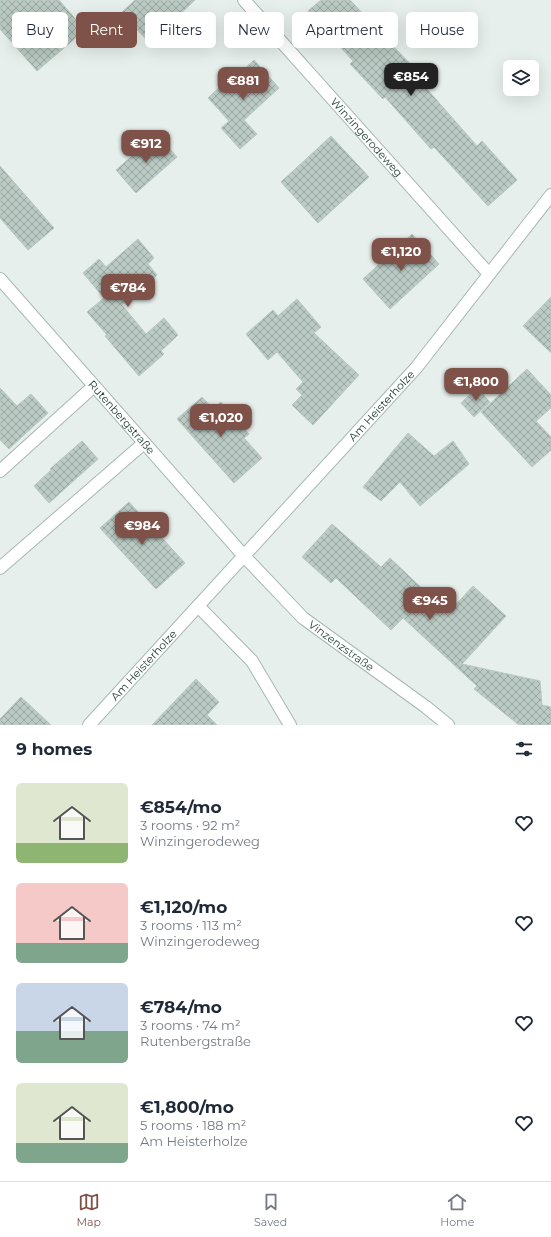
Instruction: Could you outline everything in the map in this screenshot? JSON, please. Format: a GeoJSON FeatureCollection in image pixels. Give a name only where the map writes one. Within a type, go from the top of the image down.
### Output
{"type":"FeatureCollection","features":[{"type":"Feature","properties":{"kind":"street","name":"Winzingerodeweg"},"geometry":{"type":"LineString","coordinates":[[244,0],[489,274]]}},
{"type":"Feature","properties":{"kind":"street","name":"Am Heisterholze"},"geometry":{"type":"LineString","coordinates":[[89,725],[416,368],[551,194]]}},
{"type":"Feature","properties":{"kind":"street","name":"Rutenbergstraße"},"geometry":{"type":"LineString","coordinates":[[0,279],[244,556]]}},
{"type":"Feature","properties":{"kind":"street"},"geometry":{"type":"LineString","coordinates":[[0,471],[94,386]]}},
{"type":"Feature","properties":{"kind":"street"},"geometry":{"type":"LineString","coordinates":[[0,568],[144,443]]}},
{"type":"Feature","properties":{"kind":"street","name":"Vinzenzstraße"},"geometry":{"type":"LineString","coordinates":[[244,556],[303,618],[426,707],[448,725]]}},
{"type":"Feature","properties":{"kind":"street"},"geometry":{"type":"LineString","coordinates":[[198,606],[252,661],[290,725]]}},
{"type":"Feature","properties":{"kind":"building"},"geometry":{"type":"Polygon","coordinates":[[[0,0],[59,0],[76,20],[76,38],[68,45],[68,12],[12,12],[12,43],[0,29],[0,0]]]}},
{"type":"Feature","properties":{"kind":"building"},"geometry":{"type":"Polygon","coordinates":[[[135,0],[195,0],[182,12],[145,12],[145,38],[137,30],[137,12],[122,12],[135,0]]]}},
{"type":"Feature","properties":{"kind":"building"},"geometry":{"type":"Polygon","coordinates":[[[321,0],[350,0],[361,12],[309,12],[308,11],[321,0]]]}},
{"type":"Feature","properties":{"kind":"building"},"geometry":{"type":"Polygon","coordinates":[[[17,48],[64,48],[37,71],[17,48]]]}},
{"type":"Feature","properties":{"kind":"building"},"geometry":{"type":"Polygon","coordinates":[[[341,48],[395,48],[415,69],[412,72],[477,146],[482,141],[517,180],[488,206],[434,147],[431,149],[385,97],[383,99],[350,64],[353,61],[341,48]]]}},
{"type":"Feature","properties":{"kind":"building"},"geometry":{"type":"Polygon","coordinates":[[[254,60],[279,88],[244,120],[257,134],[240,149],[221,128],[229,121],[208,98],[224,83],[226,86],[254,60]]]}},
{"type":"Feature","properties":{"kind":"building"},"geometry":{"type":"Polygon","coordinates":[[[157,134],[177,157],[136,193],[116,170],[157,134]]]}},
{"type":"Feature","properties":{"kind":"building"},"geometry":{"type":"Polygon","coordinates":[[[331,136],[369,177],[318,223],[281,182],[331,136]]]}},
{"type":"Feature","properties":{"kind":"building"},"geometry":{"type":"Polygon","coordinates":[[[0,166],[54,228],[28,250],[0,218],[0,166]]]}},
{"type":"Feature","properties":{"kind":"building"},"geometry":{"type":"Polygon","coordinates":[[[412,234],[439,264],[390,309],[363,279],[412,234]]]}},
{"type":"Feature","properties":{"kind":"building"},"geometry":{"type":"Polygon","coordinates":[[[138,239],[154,258],[148,264],[157,275],[122,305],[146,334],[164,318],[178,335],[161,351],[164,354],[139,376],[87,312],[104,298],[83,273],[99,259],[106,267],[138,239]]]}},
{"type":"Feature","properties":{"kind":"building"},"geometry":{"type":"Polygon","coordinates":[[[551,297],[551,353],[523,326],[551,297]]]}},
{"type":"Feature","properties":{"kind":"building"},"geometry":{"type":"Polygon","coordinates":[[[297,299],[321,327],[314,333],[359,375],[313,425],[292,405],[302,395],[296,389],[303,382],[277,352],[268,360],[246,334],[273,310],[278,316],[297,299]]]}},
{"type":"Feature","properties":{"kind":"building"},"geometry":{"type":"Polygon","coordinates":[[[527,369],[551,395],[551,408],[536,421],[551,437],[551,450],[532,467],[481,412],[527,369]]]}},
{"type":"Feature","properties":{"kind":"building"},"geometry":{"type":"Polygon","coordinates":[[[0,388],[17,406],[31,394],[48,413],[9,449],[0,440],[0,388]]]}},
{"type":"Feature","properties":{"kind":"building"},"geometry":{"type":"Polygon","coordinates":[[[477,388],[490,402],[474,417],[461,403],[477,388]]]}},
{"type":"Feature","properties":{"kind":"building"},"geometry":{"type":"Polygon","coordinates":[[[202,397],[213,409],[221,402],[249,434],[244,438],[262,458],[234,483],[177,419],[202,397]]]}},
{"type":"Feature","properties":{"kind":"building"},"geometry":{"type":"Polygon","coordinates":[[[408,433],[434,456],[453,441],[469,464],[420,506],[400,482],[381,501],[363,487],[408,433]]]}},
{"type":"Feature","properties":{"kind":"building"},"geometry":{"type":"Polygon","coordinates":[[[82,441],[98,459],[49,503],[34,486],[51,470],[50,469],[82,441]]]}},
{"type":"Feature","properties":{"kind":"building"},"geometry":{"type":"Polygon","coordinates":[[[129,502],[185,563],[156,589],[100,528],[129,502]]]}},
{"type":"Feature","properties":{"kind":"building"},"geometry":{"type":"Polygon","coordinates":[[[332,524],[381,567],[390,558],[448,613],[473,586],[506,616],[462,664],[540,681],[542,705],[551,707],[551,725],[519,725],[474,689],[477,686],[403,618],[391,630],[336,578],[331,583],[302,557],[332,524]]]}},
{"type":"Feature","properties":{"kind":"building"},"geometry":{"type":"Polygon","coordinates":[[[196,679],[219,702],[207,715],[217,725],[152,725],[196,679]]]}},
{"type":"Feature","properties":{"kind":"building"},"geometry":{"type":"Polygon","coordinates":[[[21,697],[51,725],[0,725],[0,719],[21,697]]]}}]}
